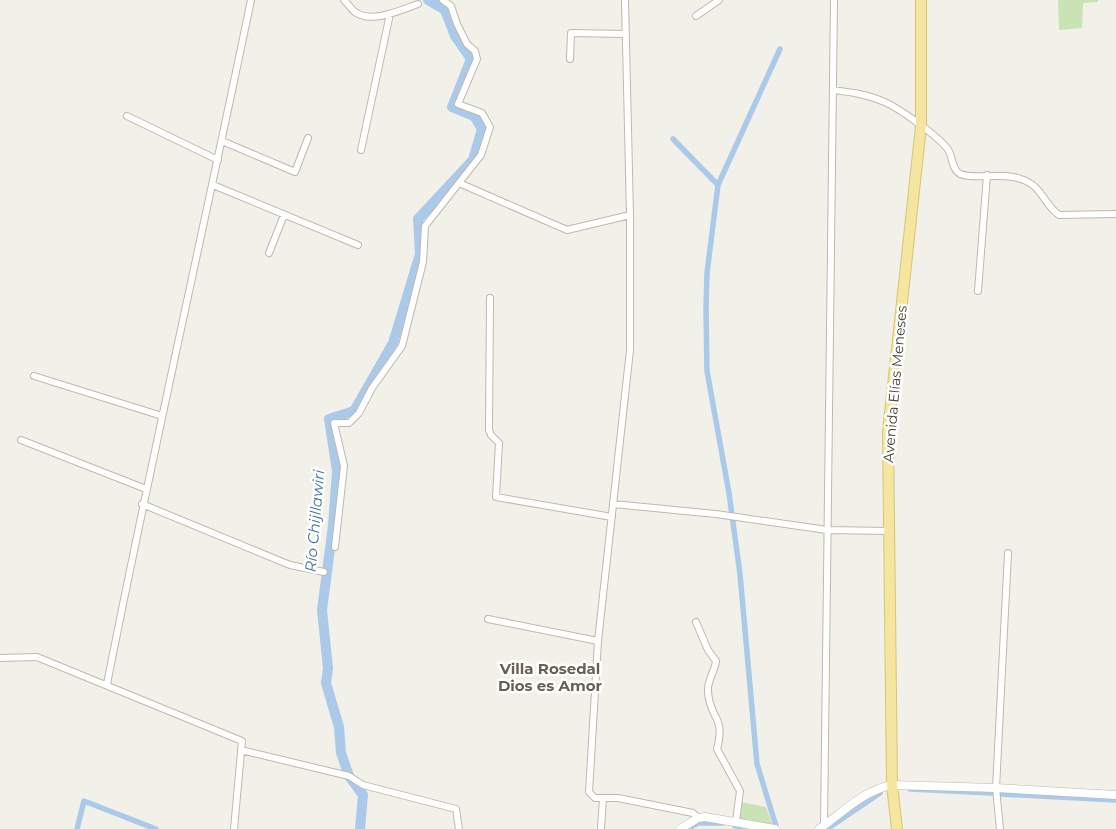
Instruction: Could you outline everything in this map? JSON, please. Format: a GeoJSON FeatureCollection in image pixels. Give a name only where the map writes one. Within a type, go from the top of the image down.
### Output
{"type":"FeatureCollection","features":[{"type":"Feature","properties":{"kind":"main road","name":"Avenida Elías Meneses"},"geometry":{"type":"LineString","coordinates":[[897,829],[892,785],[888,432],[921,126],[921,0]]}},
{"type":"Feature","properties":{"kind":"street"},"geometry":{"type":"LineString","coordinates":[[107,684],[142,504],[213,186],[251,0]]}},
{"type":"Feature","properties":{"kind":"street"},"geometry":{"type":"LineString","coordinates":[[344,0],[356,13],[366,17],[390,14],[418,4]]}},
{"type":"Feature","properties":{"kind":"street"},"geometry":{"type":"LineString","coordinates":[[335,547],[344,466],[334,424],[349,423],[359,413],[372,388],[402,346],[423,262],[426,226],[481,155],[490,126],[482,113],[458,104],[477,59],[457,24],[451,6],[443,0]]}},
{"type":"Feature","properties":{"kind":"street"},"geometry":{"type":"LineString","coordinates":[[625,0],[630,215],[630,350],[598,641],[589,792],[595,798],[618,798],[693,812],[698,818]]}},
{"type":"Feature","properties":{"kind":"street"},"geometry":{"type":"LineString","coordinates":[[703,0],[703,10]]}},
{"type":"Feature","properties":{"kind":"street"},"geometry":{"type":"LineString","coordinates":[[696,16],[719,0]]}},
{"type":"Feature","properties":{"kind":"street"},"geometry":{"type":"LineString","coordinates":[[822,827],[834,0]]}},
{"type":"Feature","properties":{"kind":"street"},"geometry":{"type":"LineString","coordinates":[[361,150],[390,14]]}},
{"type":"Feature","properties":{"kind":"street"},"geometry":{"type":"LineString","coordinates":[[570,59],[571,33],[625,34]]}},
{"type":"Feature","properties":{"kind":"street"},"geometry":{"type":"LineString","coordinates":[[833,90],[883,101],[921,126],[948,150],[953,158],[954,168],[958,172],[970,175],[1012,176],[1036,186],[1052,210],[1059,215],[1116,214]]}},
{"type":"Feature","properties":{"kind":"street"},"geometry":{"type":"LineString","coordinates":[[127,116],[218,160]]}},
{"type":"Feature","properties":{"kind":"street"},"geometry":{"type":"LineString","coordinates":[[222,141],[295,172],[308,138]]}},
{"type":"Feature","properties":{"kind":"street"},"geometry":{"type":"LineString","coordinates":[[978,291],[987,175]]}},
{"type":"Feature","properties":{"kind":"street"},"geometry":{"type":"LineString","coordinates":[[459,183],[567,230],[630,215]]}},
{"type":"Feature","properties":{"kind":"street"},"geometry":{"type":"LineString","coordinates":[[213,186],[358,245]]}},
{"type":"Feature","properties":{"kind":"street"},"geometry":{"type":"LineString","coordinates":[[269,253],[284,215]]}},
{"type":"Feature","properties":{"kind":"street"},"geometry":{"type":"LineString","coordinates":[[490,298],[489,430],[499,443],[496,497],[612,517]]}},
{"type":"Feature","properties":{"kind":"street"},"geometry":{"type":"LineString","coordinates":[[34,376],[162,416]]}},
{"type":"Feature","properties":{"kind":"street"},"geometry":{"type":"LineString","coordinates":[[21,440],[146,489]]}},
{"type":"Feature","properties":{"kind":"street"},"geometry":{"type":"LineString","coordinates":[[142,504],[290,565],[324,572]]}},
{"type":"Feature","properties":{"kind":"street"},"geometry":{"type":"LineString","coordinates":[[613,504],[738,517],[827,530],[888,530]]}},
{"type":"Feature","properties":{"kind":"street"},"geometry":{"type":"LineString","coordinates":[[1000,829],[996,788],[1008,553]]}},
{"type":"Feature","properties":{"kind":"street"},"geometry":{"type":"LineString","coordinates":[[488,619],[598,641]]}},
{"type":"Feature","properties":{"kind":"street"},"geometry":{"type":"LineString","coordinates":[[696,622],[708,650],[716,661],[716,670],[707,688],[710,708],[718,718],[721,732],[717,749],[740,791],[733,821],[728,829]]}},
{"type":"Feature","properties":{"kind":"street"},"geometry":{"type":"LineString","coordinates":[[0,658],[37,657],[107,684],[242,741],[234,829]]}},
{"type":"Feature","properties":{"kind":"street"},"geometry":{"type":"LineString","coordinates":[[242,750],[349,776],[363,785],[456,809],[459,829]]}},
{"type":"Feature","properties":{"kind":"street"},"geometry":{"type":"LineString","coordinates":[[822,827],[865,795],[879,788],[892,785],[996,788],[1116,795]]}},
{"type":"Feature","properties":{"kind":"street"},"geometry":{"type":"LineString","coordinates":[[601,829],[603,798]]}},
{"type":"Feature","properties":{"kind":"street"},"geometry":{"type":"LineString","coordinates":[[680,829],[698,818],[733,821],[775,829]]}},
{"type":"Feature","properties":{"kind":"green space"},"geometry":{"type":"Polygon","coordinates":[[[1058,0],[1098,0],[1098,2],[1083,3],[1082,28],[1059,30],[1058,0]]]}},
{"type":"Feature","properties":{"kind":"green space"},"geometry":{"type":"Polygon","coordinates":[[[740,802],[766,807],[773,826],[739,819],[740,802]]]}},
{"type":"Feature","properties":{"kind":"waterway","name":"Río Chijllawiri"},"geometry":{"type":"LineString","coordinates":[[360,829],[363,795],[349,776],[341,753],[339,727],[326,683],[328,668],[322,610],[333,526],[337,471],[329,419],[354,411],[393,343],[420,254],[418,219],[473,160],[482,129],[474,116],[452,107],[471,59],[455,36],[445,10],[428,0]]}},
{"type":"Feature","properties":{"kind":"waterway"},"geometry":{"type":"LineString","coordinates":[[776,826],[757,764],[740,574],[729,493],[707,371],[706,309],[707,273],[718,185],[780,49]]}},
{"type":"Feature","properties":{"kind":"waterway"},"geometry":{"type":"LineString","coordinates":[[673,139],[718,185]]}},
{"type":"Feature","properties":{"kind":"waterway"},"geometry":{"type":"LineString","coordinates":[[910,789],[992,793]]}},
{"type":"Feature","properties":{"kind":"waterway"},"geometry":{"type":"LineString","coordinates":[[827,829],[880,793]]}},
{"type":"Feature","properties":{"kind":"waterway"},"geometry":{"type":"LineString","coordinates":[[1001,794],[1116,800]]}},
{"type":"Feature","properties":{"kind":"waterway"},"geometry":{"type":"LineString","coordinates":[[77,829],[84,801],[156,829]]}},
{"type":"Feature","properties":{"kind":"waterway"},"geometry":{"type":"LineString","coordinates":[[687,829],[698,823],[723,823]]}},
{"type":"Feature","properties":{"kind":"waterway"},"geometry":{"type":"LineString","coordinates":[[735,826],[747,829]]}},
{"type":"Feature","properties":{"kind":"district","name":"Villa Rosedal Dios es Amor"},"geometry":{"type":"Point","coordinates":[550,678]}}]}
